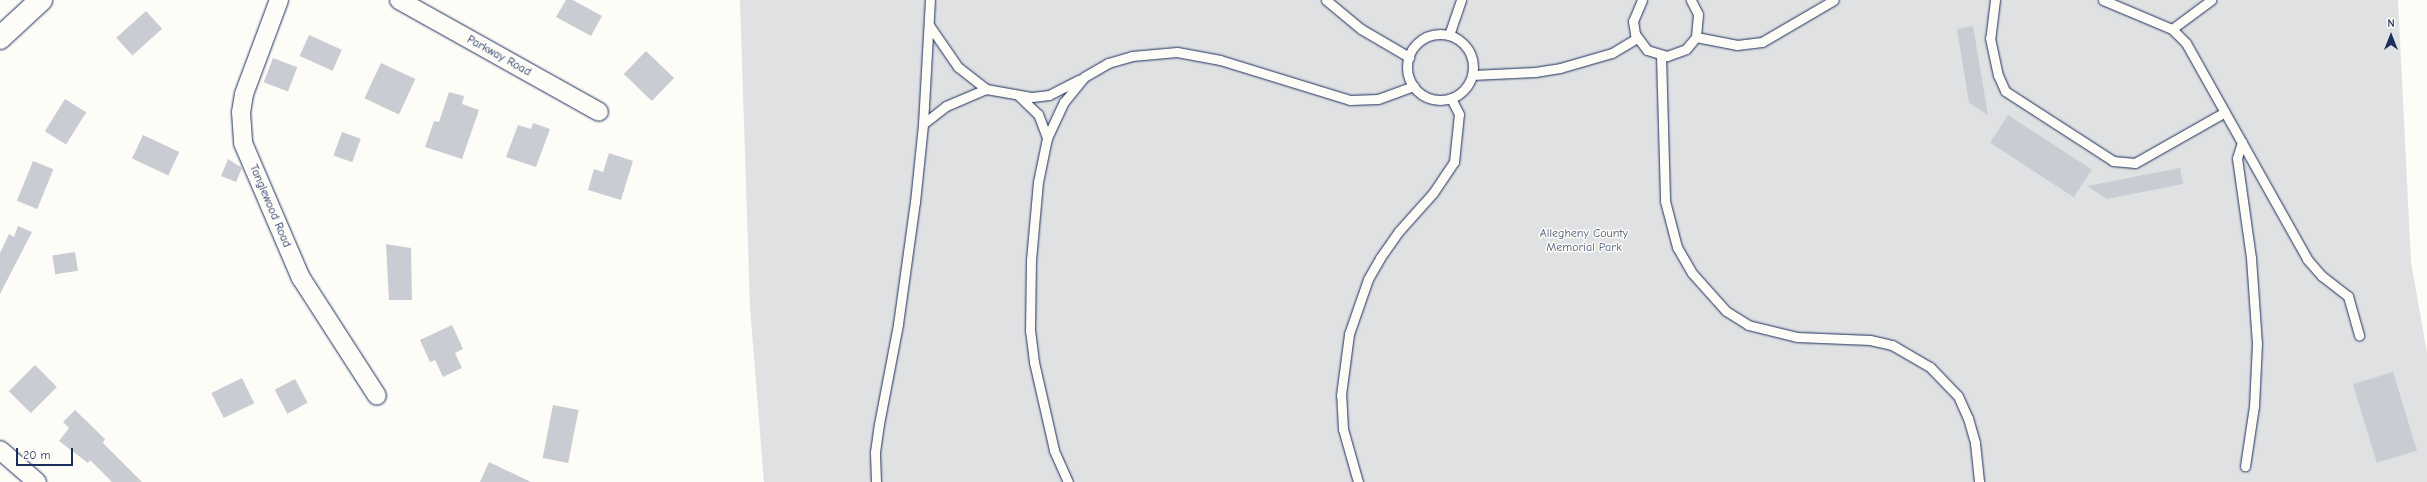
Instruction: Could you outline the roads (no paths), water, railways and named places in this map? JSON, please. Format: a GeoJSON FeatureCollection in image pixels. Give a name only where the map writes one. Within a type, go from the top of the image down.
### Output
{"type":"FeatureCollection","features":[{"type":"Feature","properties":{"kind":"main road"},"geometry":{"type":"LineString","coordinates":[[0,38],[41,0]]}},
{"type":"Feature","properties":{"kind":"street","name":"Tanglewood Road"},"geometry":{"type":"LineString","coordinates":[[279,0],[244,94],[241,112],[244,143],[301,278],[377,396]]}},
{"type":"Feature","properties":{"kind":"street","name":"Parkway Road"},"geometry":{"type":"LineString","coordinates":[[399,0],[599,112]]}},
{"type":"Feature","properties":{"kind":"street"},"geometry":{"type":"LineString","coordinates":[[0,450],[37,482]]}},
{"type":"Feature","properties":{"kind":"lane"},"geometry":{"type":"LineString","coordinates":[[876,482],[875,452],[906,272],[923,124],[930,0]]}},
{"type":"Feature","properties":{"kind":"lane"},"geometry":{"type":"LineString","coordinates":[[1326,0],[1361,28],[1409,56]]}},
{"type":"Feature","properties":{"kind":"lane"},"geometry":{"type":"LineString","coordinates":[[1449,35],[1461,0]]}},
{"type":"Feature","properties":{"kind":"lane"},"geometry":{"type":"LineString","coordinates":[[1642,0],[1633,21],[1637,38],[1647,50],[1661,55],[1676,54],[1686,49],[1696,37],[1698,14],[1691,0]]}},
{"type":"Feature","properties":{"kind":"lane"},"geometry":{"type":"LineString","coordinates":[[1696,37],[1737,45],[1762,42],[1834,0]]}},
{"type":"Feature","properties":{"kind":"lane"},"geometry":{"type":"LineString","coordinates":[[1995,0],[1990,38],[1998,75],[2005,91],[2113,161],[2135,163],[2225,112]]}},
{"type":"Feature","properties":{"kind":"lane"},"geometry":{"type":"LineString","coordinates":[[2103,0],[2172,30],[2195,55],[2307,259],[2322,276],[2348,296],[2359,335]]}},
{"type":"Feature","properties":{"kind":"lane"},"geometry":{"type":"LineString","coordinates":[[2172,30],[2210,0]]}},
{"type":"Feature","properties":{"kind":"lane"},"geometry":{"type":"LineString","coordinates":[[929,25],[958,67],[986,89],[1018,95],[1049,95],[1108,63],[1132,56],[1177,52],[1220,60],[1350,100],[1378,100],[1414,86]]}},
{"type":"Feature","properties":{"kind":"lane"},"geometry":{"type":"LineString","coordinates":[[1449,35],[1467,49],[1472,62],[1472,75],[1462,91],[1451,98],[1431,98],[1414,86],[1408,75],[1409,56],[1415,46],[1426,37],[1449,35]]}},
{"type":"Feature","properties":{"kind":"lane"},"geometry":{"type":"LineString","coordinates":[[1472,75],[1535,72],[1560,68],[1612,53],[1637,38]]}},
{"type":"Feature","properties":{"kind":"lane"},"geometry":{"type":"LineString","coordinates":[[1661,55],[1665,201],[1677,247],[1697,280],[1726,311],[1748,325],[1797,337],[1870,340],[1892,345],[1930,367],[1958,396],[1968,418],[1975,443],[1979,482]]}},
{"type":"Feature","properties":{"kind":"lane"},"geometry":{"type":"LineString","coordinates":[[1068,482],[1054,450],[1030,331],[1032,225],[1047,138],[1064,102],[1084,77]]}},
{"type":"Feature","properties":{"kind":"lane"},"geometry":{"type":"LineString","coordinates":[[923,124],[946,106],[986,89]]}},
{"type":"Feature","properties":{"kind":"lane"},"geometry":{"type":"LineString","coordinates":[[1018,95],[1038,114],[1047,138]]}},
{"type":"Feature","properties":{"kind":"lane"},"geometry":{"type":"LineString","coordinates":[[1358,482],[1343,429],[1341,395],[1349,334],[1368,280],[1380,258],[1399,231],[1433,193],[1454,162],[1458,146],[1459,114],[1451,98]]}},
{"type":"Feature","properties":{"kind":"lane"},"geometry":{"type":"LineString","coordinates":[[2242,142],[2237,158],[2251,258],[2257,343],[2254,406],[2245,466]]}},
{"type":"Feature","properties":{"kind":"park label","name":"Allegheny County Memorial Park"},"geometry":{"type":"Point","coordinates":[1584,241]}}]}
